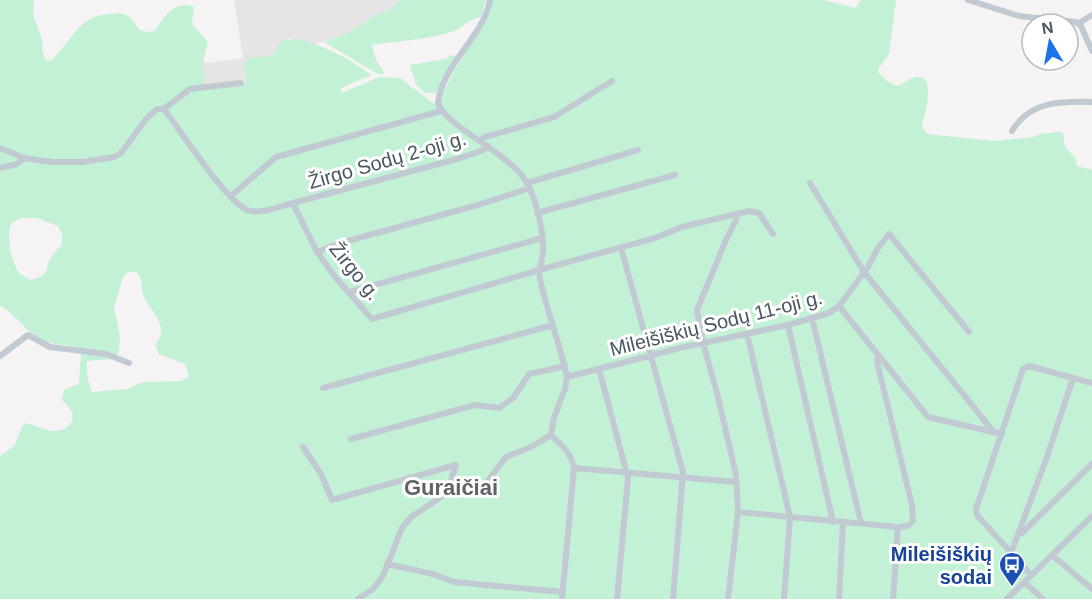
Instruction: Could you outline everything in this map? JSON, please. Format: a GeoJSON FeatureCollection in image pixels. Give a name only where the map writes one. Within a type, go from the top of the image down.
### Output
{"type":"FeatureCollection","features":[{"type":"Feature","properties":{"kind":"street"},"geometry":{"type":"LineString","coordinates":[[358,599],[376,585],[386,570],[402,528],[416,513],[431,506],[447,493],[480,487],[506,458],[551,435],[554,418],[565,389],[567,377],[565,366],[539,277],[543,251],[542,238],[529,186],[514,167],[446,117],[438,107],[438,99],[448,75],[484,18],[490,0]]}},
{"type":"Feature","properties":{"kind":"street"},"geometry":{"type":"LineString","coordinates":[[968,0],[1019,16],[1081,21],[1092,15]]}},
{"type":"Feature","properties":{"kind":"street"},"geometry":{"type":"LineString","coordinates":[[1081,21],[1092,51]]}},
{"type":"Feature","properties":{"kind":"street"},"geometry":{"type":"LineString","coordinates":[[480,140],[554,117],[612,81]]}},
{"type":"Feature","properties":{"kind":"street"},"geometry":{"type":"LineString","coordinates":[[0,148],[24,158],[51,162],[79,163],[114,157],[121,153],[147,118],[157,109],[164,109],[190,89],[241,83]]}},
{"type":"Feature","properties":{"kind":"street"},"geometry":{"type":"LineString","coordinates":[[1012,131],[1018,123],[1042,105],[1062,101],[1092,102]]}},
{"type":"Feature","properties":{"kind":"street"},"geometry":{"type":"LineString","coordinates":[[164,109],[210,173],[245,209],[250,211],[269,209],[293,203]]}},
{"type":"Feature","properties":{"kind":"street"},"geometry":{"type":"LineString","coordinates":[[231,196],[276,157],[441,111]]}},
{"type":"Feature","properties":{"kind":"street","name":"Žirgo Sodų 2-oji g."},"geometry":{"type":"LineString","coordinates":[[293,203],[457,159],[488,147]]}},
{"type":"Feature","properties":{"kind":"street"},"geometry":{"type":"LineString","coordinates":[[317,252],[337,244],[481,204],[638,150]]}},
{"type":"Feature","properties":{"kind":"street"},"geometry":{"type":"LineString","coordinates":[[0,168],[17,165],[24,158]]}},
{"type":"Feature","properties":{"kind":"street"},"geometry":{"type":"LineString","coordinates":[[537,213],[675,176]]}},
{"type":"Feature","properties":{"kind":"street"},"geometry":{"type":"LineString","coordinates":[[810,183],[864,272],[993,431]]}},
{"type":"Feature","properties":{"kind":"street","name":"Žirgo g."},"geometry":{"type":"LineString","coordinates":[[293,203],[317,252],[372,319],[621,248],[682,227],[749,211],[759,213],[773,234]]}},
{"type":"Feature","properties":{"kind":"street"},"geometry":{"type":"LineString","coordinates":[[728,599],[738,512],[737,482],[697,316],[698,304],[739,214]]}},
{"type":"Feature","properties":{"kind":"street","name":"Mileišiškių Sodų 11-oji g."},"geometry":{"type":"LineString","coordinates":[[567,377],[703,343],[788,326],[829,313],[839,306],[889,234],[969,332]]}},
{"type":"Feature","properties":{"kind":"street"},"geometry":{"type":"LineString","coordinates":[[350,292],[542,238]]}},
{"type":"Feature","properties":{"kind":"street"},"geometry":{"type":"LineString","coordinates":[[621,248],[683,478],[672,599]]}},
{"type":"Feature","properties":{"kind":"street"},"geometry":{"type":"LineString","coordinates":[[839,306],[928,417],[1002,434]]}},
{"type":"Feature","properties":{"kind":"street"},"geometry":{"type":"LineString","coordinates":[[812,318],[861,523]]}},
{"type":"Feature","properties":{"kind":"street"},"geometry":{"type":"LineString","coordinates":[[323,388],[553,325]]}},
{"type":"Feature","properties":{"kind":"street"},"geometry":{"type":"LineString","coordinates":[[788,326],[833,522]]}},
{"type":"Feature","properties":{"kind":"street"},"geometry":{"type":"LineString","coordinates":[[747,334],[790,517],[784,599]]}},
{"type":"Feature","properties":{"kind":"street"},"geometry":{"type":"LineString","coordinates":[[0,356],[27,335],[50,347],[106,354],[129,363]]}},
{"type":"Feature","properties":{"kind":"street"},"geometry":{"type":"LineString","coordinates":[[738,512],[898,527],[911,524],[914,514],[877,362],[878,357]]}},
{"type":"Feature","properties":{"kind":"street"},"geometry":{"type":"LineString","coordinates":[[351,439],[475,405],[499,408],[514,397],[529,374],[565,366]]}},
{"type":"Feature","properties":{"kind":"street"},"geometry":{"type":"LineString","coordinates":[[1031,575],[982,522],[975,511],[1023,369],[1026,367],[1092,384]]}},
{"type":"Feature","properties":{"kind":"street"},"geometry":{"type":"LineString","coordinates":[[599,369],[628,482],[617,599]]}},
{"type":"Feature","properties":{"kind":"street"},"geometry":{"type":"LineString","coordinates":[[1011,553],[1019,536],[1073,378]]}},
{"type":"Feature","properties":{"kind":"street"},"geometry":{"type":"LineString","coordinates":[[387,564],[433,574],[454,582],[563,596],[574,468],[572,458],[566,448],[551,435]]}},
{"type":"Feature","properties":{"kind":"street"},"geometry":{"type":"LineString","coordinates":[[303,447],[321,474],[332,500],[456,465],[447,493]]}},
{"type":"Feature","properties":{"kind":"street"},"geometry":{"type":"LineString","coordinates":[[1019,536],[1092,464]]}},
{"type":"Feature","properties":{"kind":"street"},"geometry":{"type":"LineString","coordinates":[[574,468],[737,482]]}},
{"type":"Feature","properties":{"kind":"street"},"geometry":{"type":"LineString","coordinates":[[1007,599],[1092,516]]}},
{"type":"Feature","properties":{"kind":"street"},"geometry":{"type":"LineString","coordinates":[[839,599],[843,522]]}},
{"type":"Feature","properties":{"kind":"street"},"geometry":{"type":"LineString","coordinates":[[893,599],[898,527]]}},
{"type":"Feature","properties":{"kind":"street"},"geometry":{"type":"LineString","coordinates":[[1052,555],[1092,589]]}},
{"type":"Feature","properties":{"kind":"street"},"geometry":{"type":"LineString","coordinates":[[1024,582],[1043,599]]}},
{"type":"Feature","properties":{"kind":"shaded area"},"geometry":{"type":"Polygon","coordinates":[[[234,0],[400,0],[389,10],[375,15],[350,32],[315,45],[289,38],[274,54],[244,64],[246,83],[205,89],[203,61],[209,63],[243,58],[234,0]]]}},
{"type":"Feature","properties":{"kind":"green space"},"geometry":{"type":"Polygon","coordinates":[[[0,0],[34,0],[34,15],[46,60],[51,61],[83,24],[100,15],[116,13],[127,15],[141,31],[149,32],[155,31],[171,11],[187,5],[194,7],[192,24],[208,42],[203,61],[205,89],[246,83],[244,64],[248,59],[274,54],[279,43],[299,40],[326,48],[371,75],[341,88],[342,93],[379,77],[400,78],[437,106],[452,74],[485,21],[492,0],[823,0],[856,8],[861,0],[896,0],[889,54],[878,69],[883,77],[897,86],[915,77],[922,78],[926,82],[928,96],[922,127],[927,134],[995,141],[1060,132],[1063,133],[1065,147],[1076,159],[1077,166],[1092,170],[1092,599],[0,599],[0,456],[14,446],[23,425],[27,423],[51,431],[64,429],[71,424],[73,416],[62,400],[64,390],[79,384],[81,354],[71,347],[40,338],[0,306],[0,0]],[[37,218],[18,219],[11,224],[9,241],[15,266],[22,275],[30,280],[45,274],[49,261],[62,244],[62,234],[58,226],[37,218]],[[128,272],[123,277],[114,308],[120,336],[119,352],[114,359],[87,361],[92,392],[127,389],[143,382],[182,381],[189,376],[185,364],[159,354],[155,345],[160,338],[161,331],[158,319],[146,301],[138,275],[136,272],[128,272]]]}},
{"type":"Feature","properties":{"kind":"green space"},"geometry":{"type":"Polygon","coordinates":[[[400,0],[486,0],[481,17],[453,31],[430,37],[372,45],[383,74],[378,74],[324,42],[350,32],[375,15],[389,10],[400,0]]]}},
{"type":"Feature","properties":{"kind":"green space"},"geometry":{"type":"Polygon","coordinates":[[[451,55],[456,56],[436,93],[426,93],[416,85],[410,65],[446,59],[451,55]]]}},
{"type":"Feature","properties":{"kind":"place","name":"Mileišiškių sodai"},"geometry":{"type":"Point","coordinates":[1012,588]}},
{"type":"Feature","properties":{"kind":"district","name":"Guraičiai"},"geometry":{"type":"Point","coordinates":[451,487]}}]}
